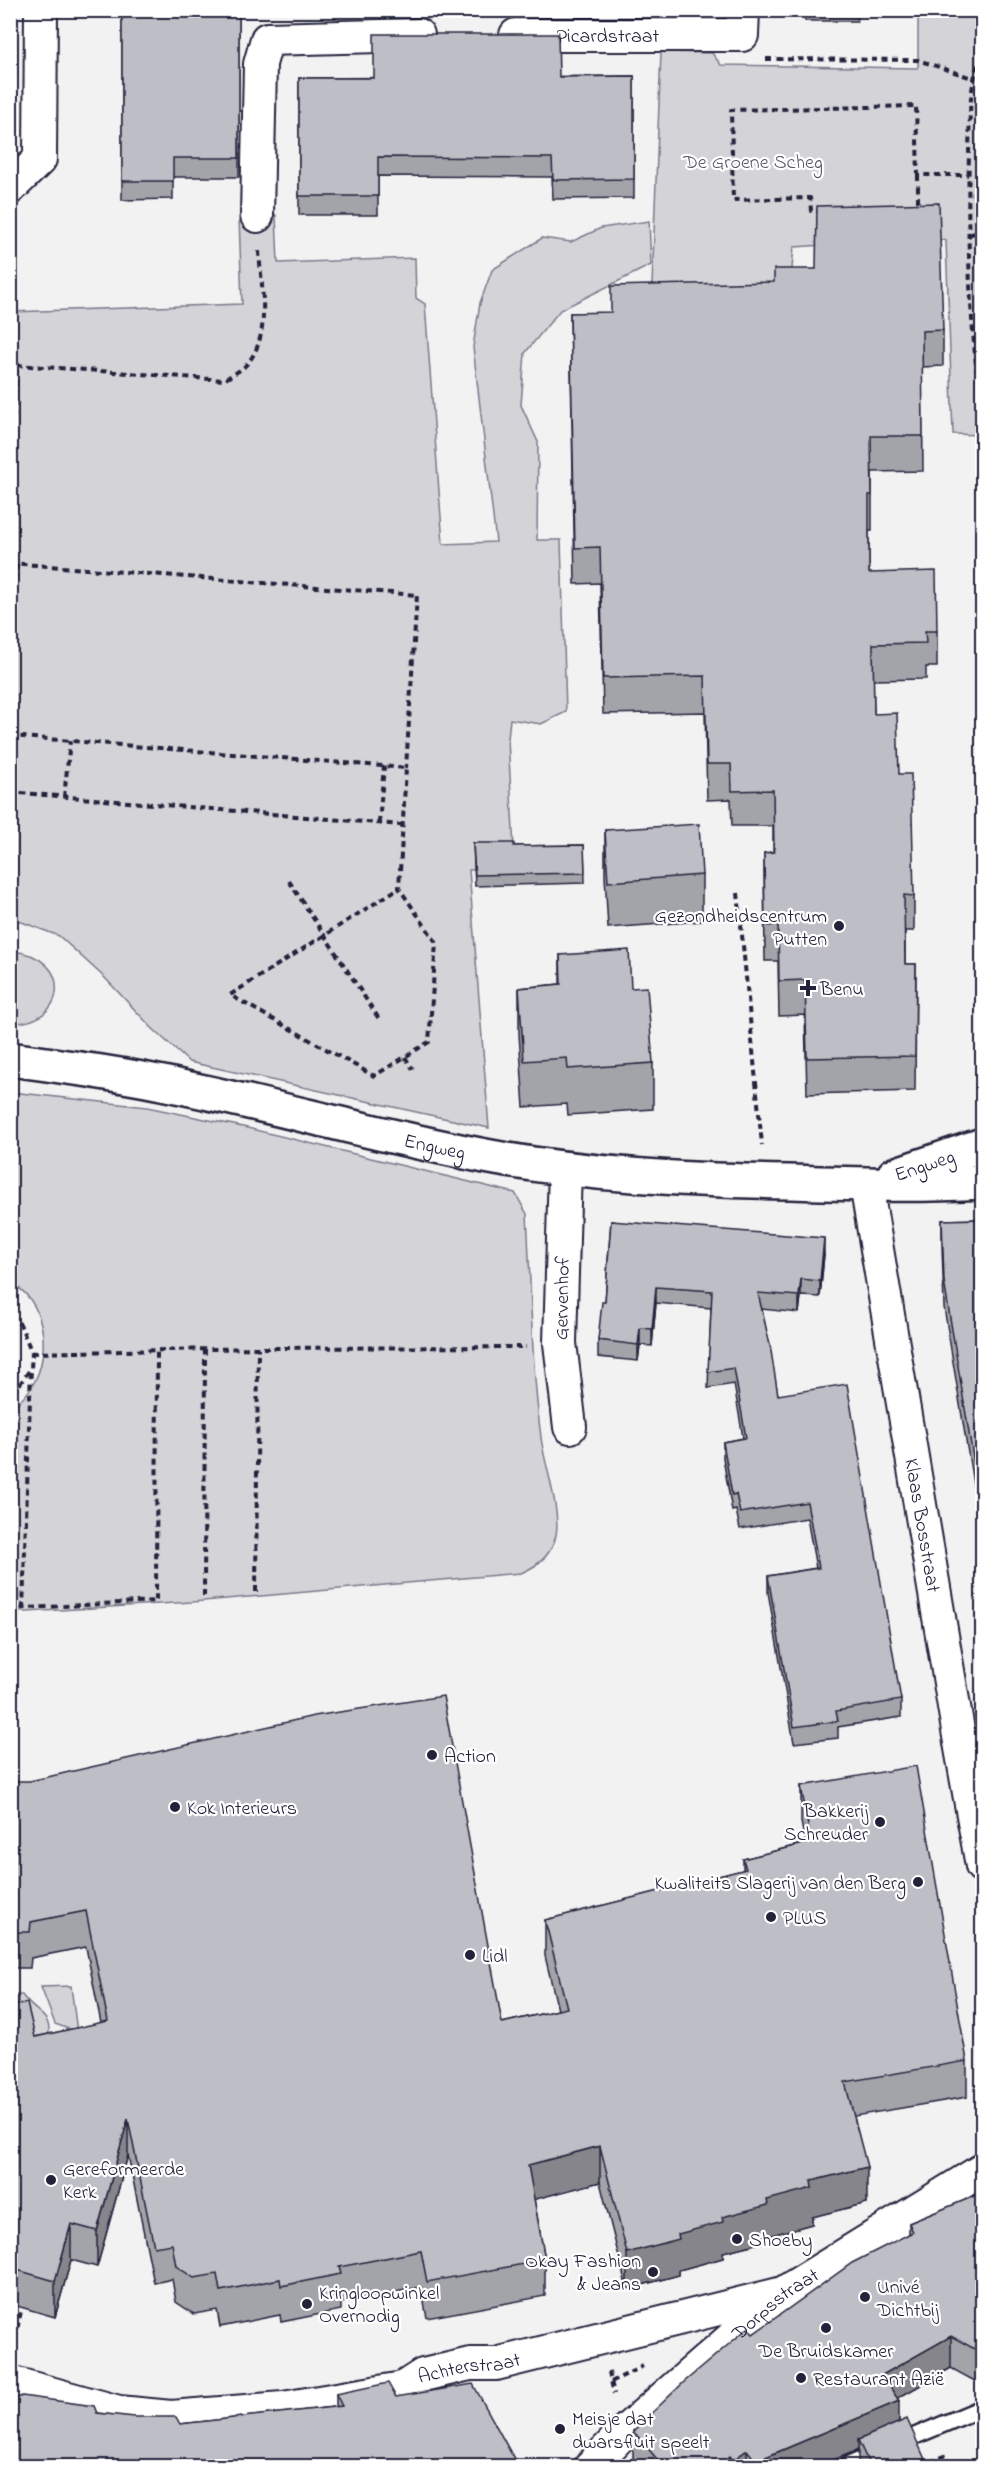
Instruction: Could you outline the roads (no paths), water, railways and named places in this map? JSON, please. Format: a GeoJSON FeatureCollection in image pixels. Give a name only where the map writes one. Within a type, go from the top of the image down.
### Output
{"type":"FeatureCollection","features":[{"type":"Feature","properties":{"kind":"street"},"geometry":{"type":"LineString","coordinates":[[10,188],[40,159],[41,10]]}},
{"type":"Feature","properties":{"kind":"street"},"geometry":{"type":"LineString","coordinates":[[257,216],[260,64],[267,39],[375,23],[446,35]]}},
{"type":"Feature","properties":{"kind":"street","name":"Picardstraat"},"geometry":{"type":"LineString","coordinates":[[493,35],[742,23]]}},
{"type":"Feature","properties":{"kind":"street","name":"Engweg"},"geometry":{"type":"LineString","coordinates":[[10,1059],[83,1068],[185,1088],[409,1141],[565,1168],[720,1181],[866,1184],[982,1182]]}},
{"type":"Feature","properties":{"kind":"street","name":"Engweg"},"geometry":{"type":"LineString","coordinates":[[866,1184],[982,1145]]}},
{"type":"Feature","properties":{"kind":"street","name":"Gervenhof"},"geometry":{"type":"LineString","coordinates":[[565,1168],[560,1343],[570,1426]]}},
{"type":"Feature","properties":{"kind":"street","name":"Klaas Bosstraat"},"geometry":{"type":"LineString","coordinates":[[866,1184],[958,1736],[982,1866]]}},
{"type":"Feature","properties":{"kind":"street","name":"Dorpsstraat"},"geometry":{"type":"LineString","coordinates":[[591,2466],[624,2433],[783,2293],[982,2170]]}},
{"type":"Feature","properties":{"kind":"street","name":"Achterstraat"},"geometry":{"type":"LineString","coordinates":[[11,2368],[119,2412],[171,2417],[283,2408],[403,2388],[423,2375],[470,2364],[496,2364],[783,2293]]}},
{"type":"Feature","properties":{"kind":"lane"},"geometry":{"type":"LineString","coordinates":[[847,2466],[982,2408]]}},
{"type":"Feature","properties":{"kind":"place","name":"Gezondheidscentrum Putten"},"geometry":{"type":"Point","coordinates":[839,926]}},
{"type":"Feature","properties":{"kind":"place","name":"Benu"},"geometry":{"type":"Point","coordinates":[808,988]}},
{"type":"Feature","properties":{"kind":"place","name":"Action"},"geometry":{"type":"Point","coordinates":[432,1755]}},
{"type":"Feature","properties":{"kind":"place","name":"Kok Interieurs"},"geometry":{"type":"Point","coordinates":[175,1807]}},
{"type":"Feature","properties":{"kind":"place","name":"Bakkerij Schreuder"},"geometry":{"type":"Point","coordinates":[880,1822]}},
{"type":"Feature","properties":{"kind":"place","name":"Kwaliteits Slagerij van den Berg"},"geometry":{"type":"Point","coordinates":[918,1882]}},
{"type":"Feature","properties":{"kind":"place","name":"PLUS"},"geometry":{"type":"Point","coordinates":[771,1917]}},
{"type":"Feature","properties":{"kind":"place","name":"Lidl"},"geometry":{"type":"Point","coordinates":[470,1955]}},
{"type":"Feature","properties":{"kind":"place","name":"Gereformeerde Kerk"},"geometry":{"type":"Point","coordinates":[51,2180]}},
{"type":"Feature","properties":{"kind":"place","name":"Shoeby"},"geometry":{"type":"Point","coordinates":[737,2239]}},
{"type":"Feature","properties":{"kind":"place","name":"Okay Fashion & Jeans"},"geometry":{"type":"Point","coordinates":[653,2272]}},
{"type":"Feature","properties":{"kind":"place","name":"Univé Dichtbij"},"geometry":{"type":"Point","coordinates":[865,2297]}},
{"type":"Feature","properties":{"kind":"place","name":"Kringloopwinkel Overnodig"},"geometry":{"type":"Point","coordinates":[307,2304]}},
{"type":"Feature","properties":{"kind":"place","name":"De Bruidskamer"},"geometry":{"type":"Point","coordinates":[826,2328]}},
{"type":"Feature","properties":{"kind":"place","name":"Restaurant Azië"},"geometry":{"type":"Point","coordinates":[801,2378]}},
{"type":"Feature","properties":{"kind":"place","name":"Meisje dat dwarsfluit speelt"},"geometry":{"type":"Point","coordinates":[560,2429]}},
{"type":"Feature","properties":{"kind":"park label","name":"De Groene Scheg"},"geometry":{"type":"Point","coordinates":[753,161]}}]}
